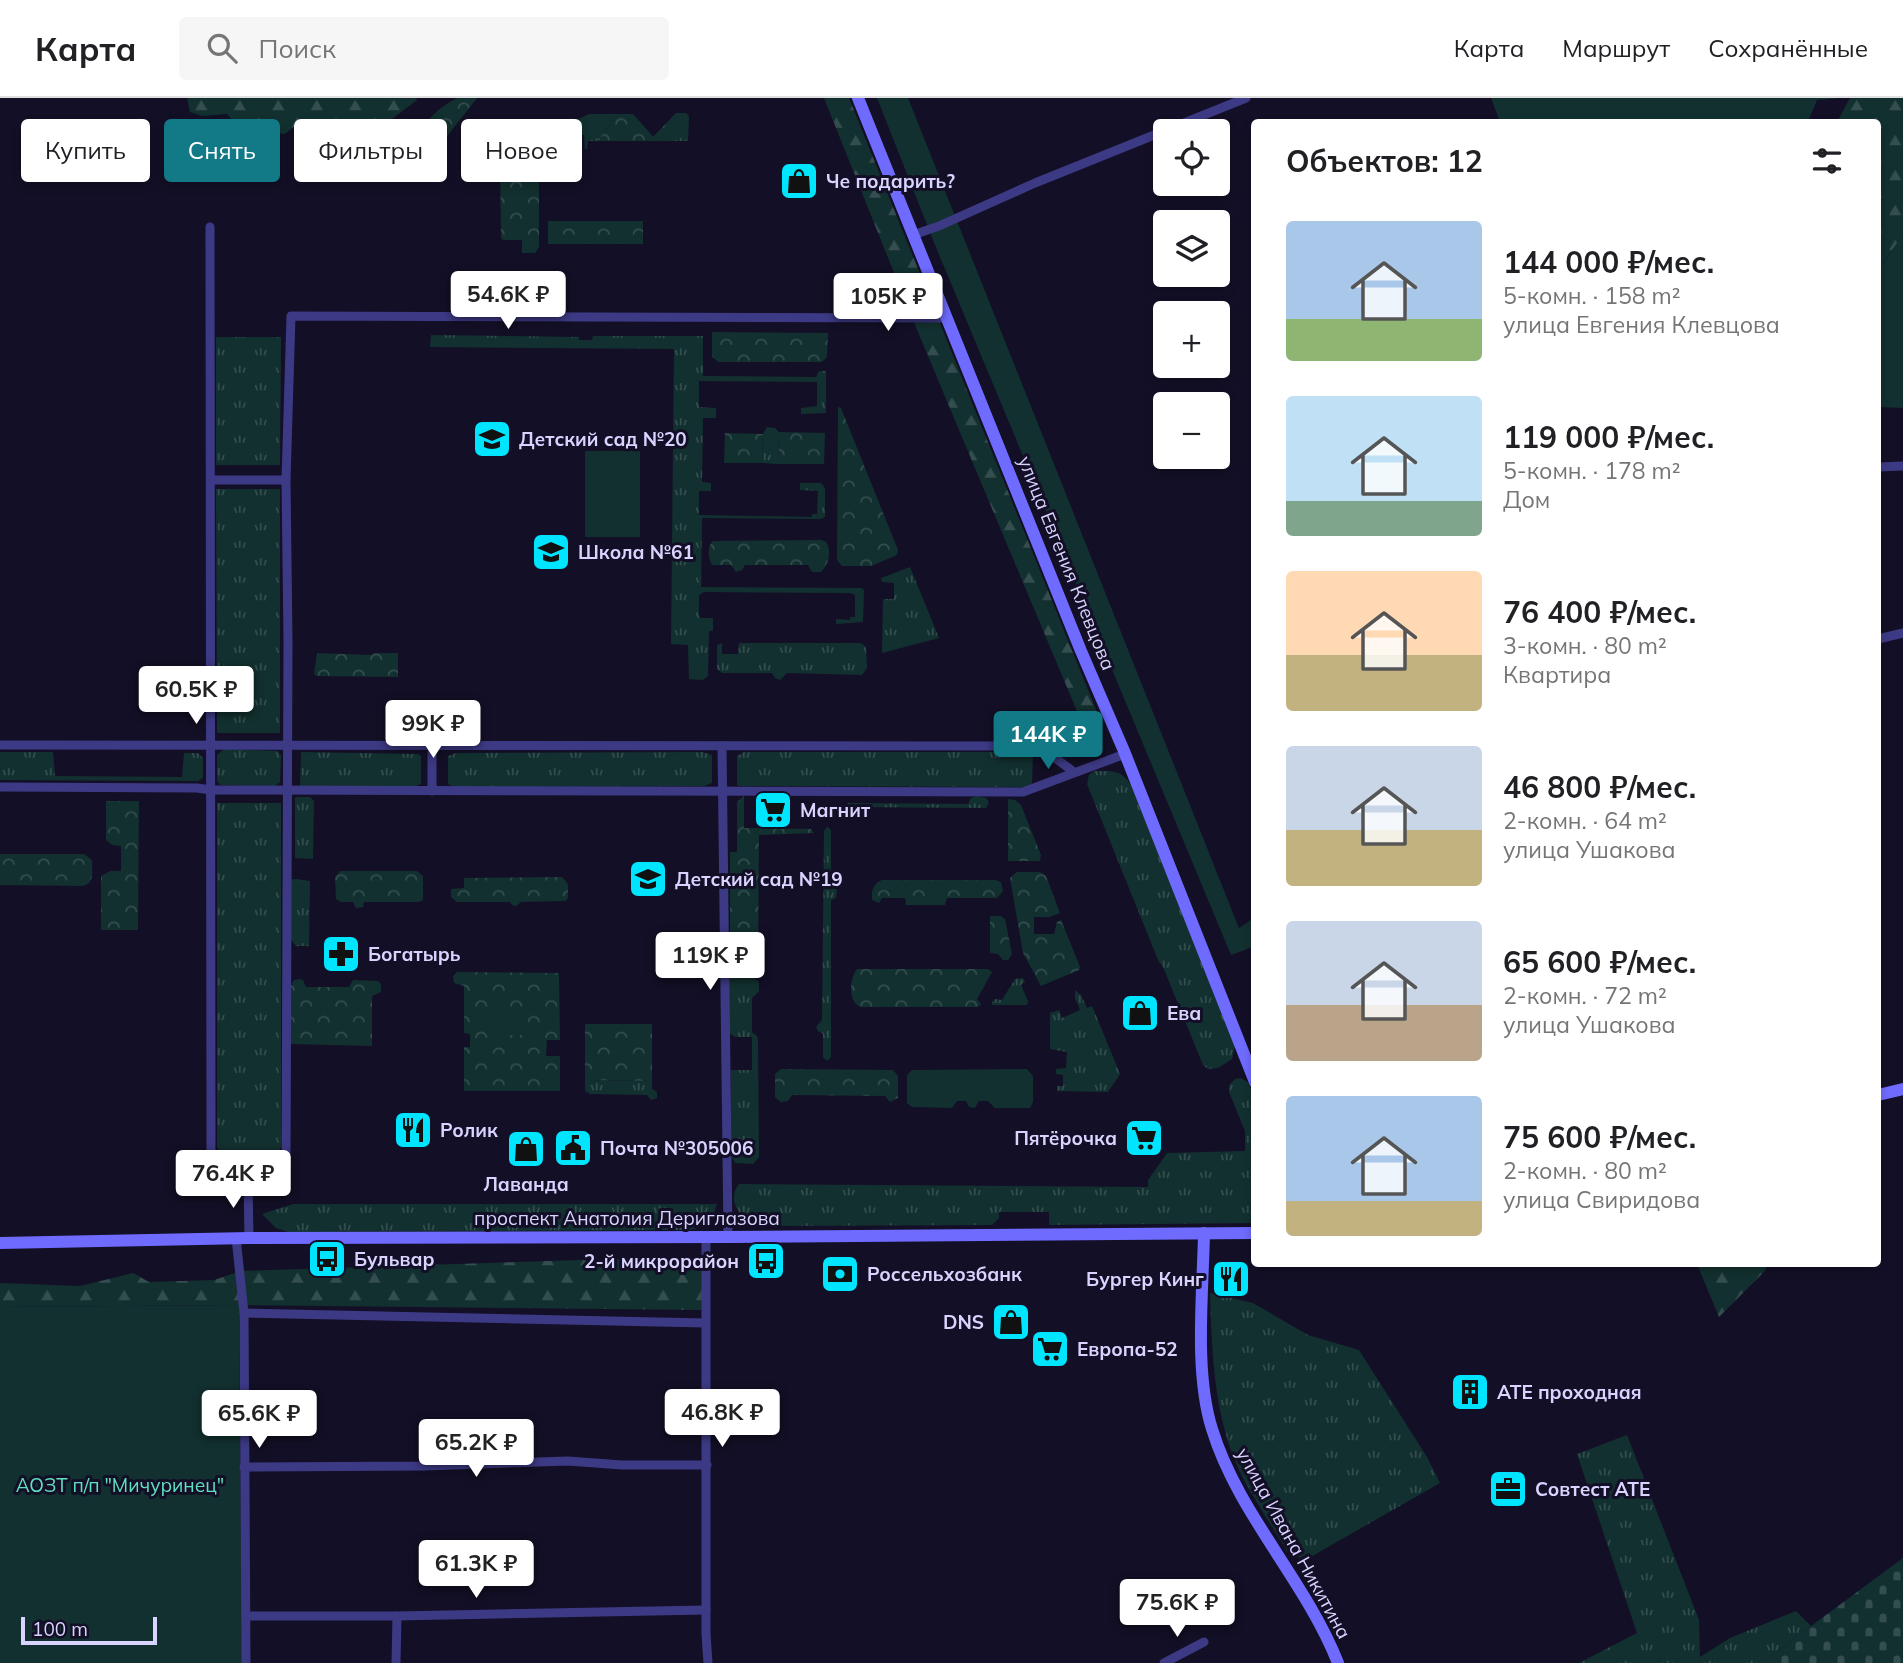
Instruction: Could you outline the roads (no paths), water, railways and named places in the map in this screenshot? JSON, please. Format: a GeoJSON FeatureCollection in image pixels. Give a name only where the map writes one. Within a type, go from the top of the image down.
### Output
{"type":"FeatureCollection","features":[{"type":"Feature","properties":{"kind":"main road","name":"улица Евгения Клевцова"},"geometry":{"type":"LineString","coordinates":[[859,98],[1251,1073]]}},
{"type":"Feature","properties":{"kind":"main road"},"geometry":{"type":"LineString","coordinates":[[1881,1095],[1903,1089]]}},
{"type":"Feature","properties":{"kind":"main road","name":"улица Ивана Никитина"},"geometry":{"type":"LineString","coordinates":[[1204,1233],[1202,1364],[1211,1428],[1243,1497],[1326,1637],[1338,1663]]}},
{"type":"Feature","properties":{"kind":"main road","name":"проспект Анатолия Дериглазова"},"geometry":{"type":"LineString","coordinates":[[0,1243],[242,1238],[1251,1233]]}},
{"type":"Feature","properties":{"kind":"street"},"geometry":{"type":"LineString","coordinates":[[913,235],[1246,98]]}},
{"type":"Feature","properties":{"kind":"street"},"geometry":{"type":"LineString","coordinates":[[210,226],[211,1162],[231,1178],[248,1181],[266,1178],[286,1163],[286,480],[291,316],[946,318]]}},
{"type":"Feature","properties":{"kind":"street"},"geometry":{"type":"LineString","coordinates":[[1881,467],[1903,466]]}},
{"type":"Feature","properties":{"kind":"street"},"geometry":{"type":"LineString","coordinates":[[211,480],[286,480]]}},
{"type":"Feature","properties":{"kind":"street"},"geometry":{"type":"LineString","coordinates":[[1881,638],[1903,633]]}},
{"type":"Feature","properties":{"kind":"street"},"geometry":{"type":"LineString","coordinates":[[0,745],[1039,746],[1074,772]]}},
{"type":"Feature","properties":{"kind":"street"},"geometry":{"type":"LineString","coordinates":[[432,745],[432,791]]}},
{"type":"Feature","properties":{"kind":"street"},"geometry":{"type":"LineString","coordinates":[[722,746],[728,1237]]}},
{"type":"Feature","properties":{"kind":"street"},"geometry":{"type":"LineString","coordinates":[[0,787],[1023,792],[1125,754]]}},
{"type":"Feature","properties":{"kind":"street"},"geometry":{"type":"LineString","coordinates":[[246,1663],[242,1238],[248,1181]]}},
{"type":"Feature","properties":{"kind":"street"},"geometry":{"type":"LineString","coordinates":[[706,1237],[708,1663]]}},
{"type":"Feature","properties":{"kind":"street"},"geometry":{"type":"LineString","coordinates":[[244,1313],[705,1323]]}},
{"type":"Feature","properties":{"kind":"street"},"geometry":{"type":"LineString","coordinates":[[244,1467],[425,1466],[568,1461],[622,1465],[707,1465]]}},
{"type":"Feature","properties":{"kind":"street"},"geometry":{"type":"LineString","coordinates":[[246,1616],[706,1610]]}},
{"type":"Feature","properties":{"kind":"street"},"geometry":{"type":"LineString","coordinates":[[396,1663],[397,1616]]}},
{"type":"Feature","properties":{"kind":"street"},"geometry":{"type":"LineString","coordinates":[[1164,1663],[1204,1642]]}},
{"type":"Feature","properties":{"kind":"place","name":"Че подарить?"},"geometry":{"type":"Point","coordinates":[799,181]}},
{"type":"Feature","properties":{"kind":"place","name":"Детский сад №20"},"geometry":{"type":"Point","coordinates":[492,439]}},
{"type":"Feature","properties":{"kind":"place","name":"Школа №61"},"geometry":{"type":"Point","coordinates":[551,552]}},
{"type":"Feature","properties":{"kind":"place","name":"Магнит"},"geometry":{"type":"Point","coordinates":[773,810]}},
{"type":"Feature","properties":{"kind":"place","name":"Детский сад №19"},"geometry":{"type":"Point","coordinates":[648,879]}},
{"type":"Feature","properties":{"kind":"place","name":"Богатырь"},"geometry":{"type":"Point","coordinates":[341,954]}},
{"type":"Feature","properties":{"kind":"place","name":"Ева"},"geometry":{"type":"Point","coordinates":[1140,1013]}},
{"type":"Feature","properties":{"kind":"place","name":"Ролик"},"geometry":{"type":"Point","coordinates":[413,1130]}},
{"type":"Feature","properties":{"kind":"place","name":"Пятёрочка"},"geometry":{"type":"Point","coordinates":[1144,1138]}},
{"type":"Feature","properties":{"kind":"place","name":"Почта №305006"},"geometry":{"type":"Point","coordinates":[573,1148]}},
{"type":"Feature","properties":{"kind":"place","name":"Лаванда"},"geometry":{"type":"Point","coordinates":[526,1149]}},
{"type":"Feature","properties":{"kind":"place","name":"Бульвар"},"geometry":{"type":"Point","coordinates":[327,1259]}},
{"type":"Feature","properties":{"kind":"place","name":"2-й микрорайон"},"geometry":{"type":"Point","coordinates":[766,1261]}},
{"type":"Feature","properties":{"kind":"place","name":"Россельхозбанк"},"geometry":{"type":"Point","coordinates":[840,1274]}},
{"type":"Feature","properties":{"kind":"place","name":"Бургер Кинг"},"geometry":{"type":"Point","coordinates":[1231,1279]}},
{"type":"Feature","properties":{"kind":"place","name":"DNS"},"geometry":{"type":"Point","coordinates":[1011,1322]}},
{"type":"Feature","properties":{"kind":"place","name":"Европа-52"},"geometry":{"type":"Point","coordinates":[1050,1349]}},
{"type":"Feature","properties":{"kind":"place","name":"АТЕ проходная"},"geometry":{"type":"Point","coordinates":[1470,1392]}},
{"type":"Feature","properties":{"kind":"place","name":"Совтест АТЕ"},"geometry":{"type":"Point","coordinates":[1508,1489]}},
{"type":"Feature","properties":{"kind":"park label","name":"АОЗТ п/п \"Мичуринец\""},"geometry":{"type":"Point","coordinates":[120,1485]}}]}
